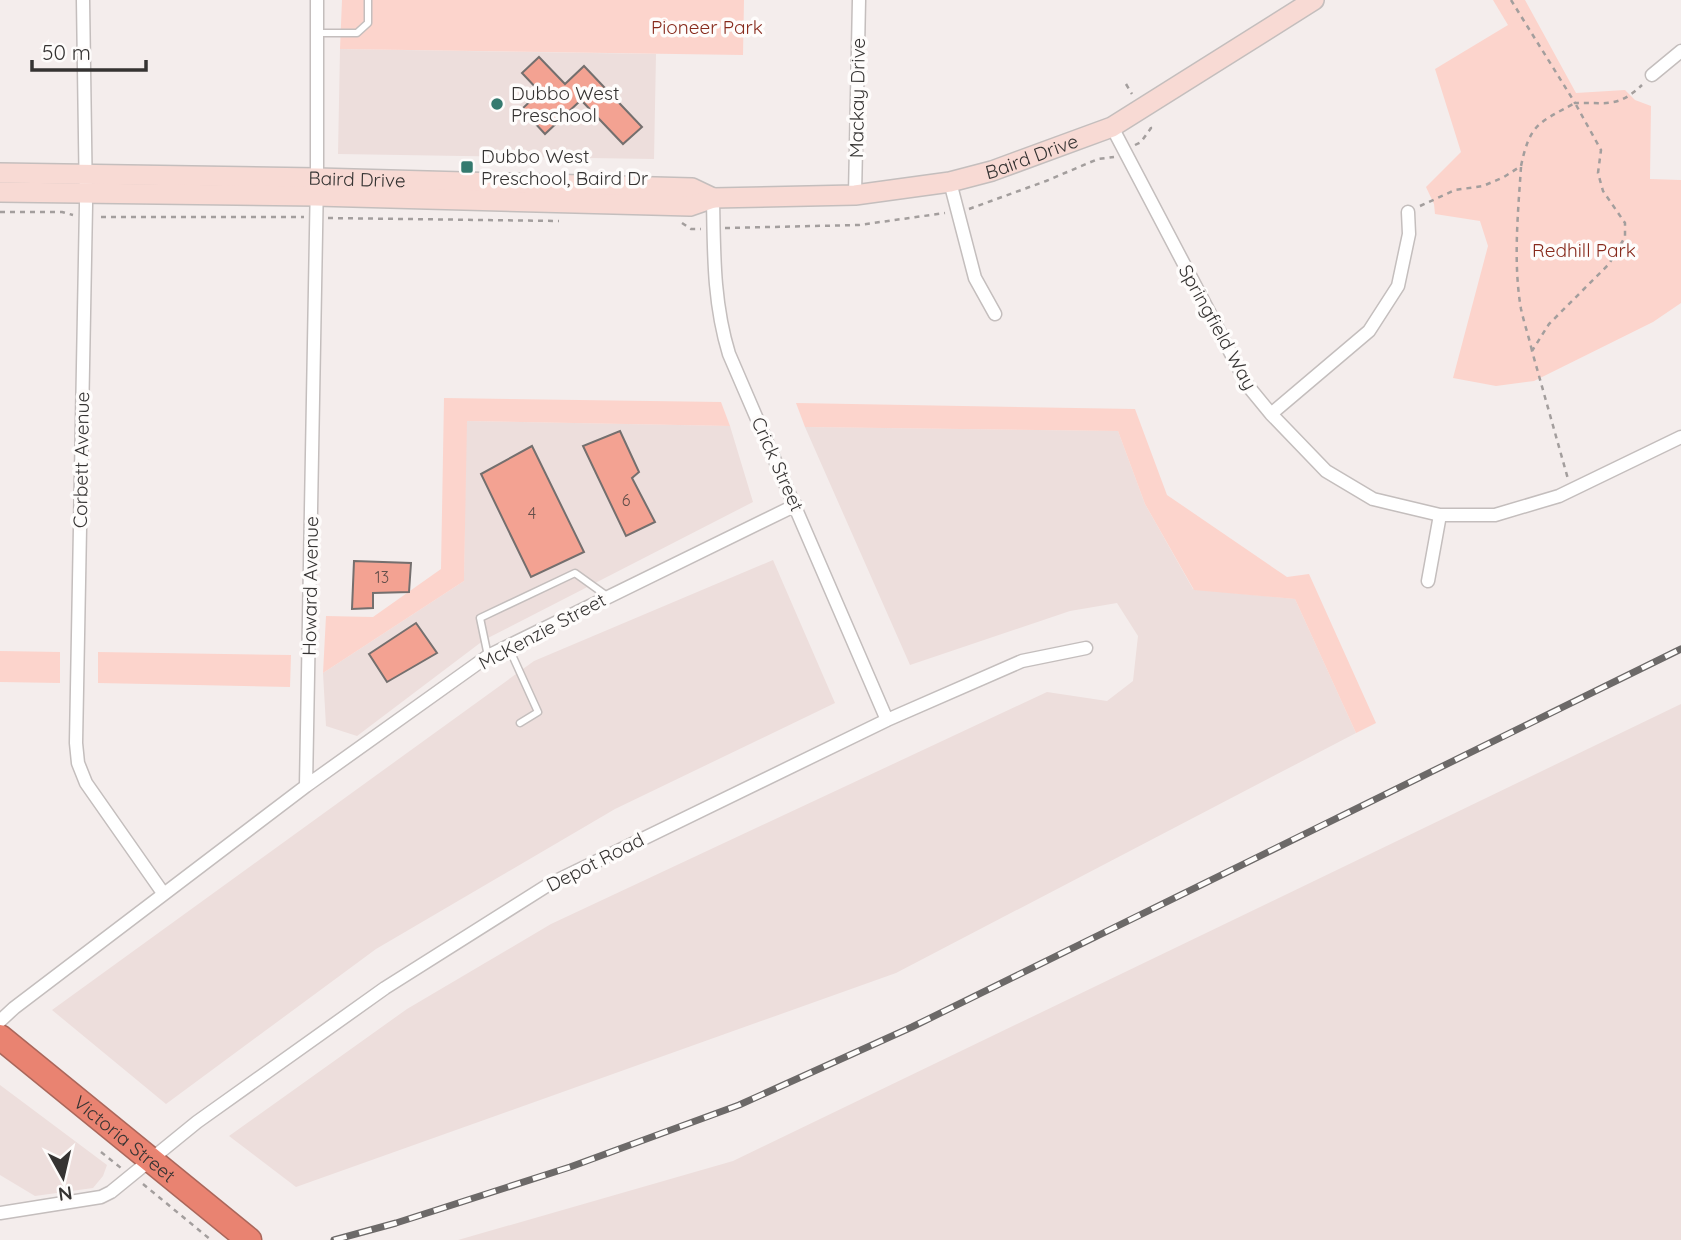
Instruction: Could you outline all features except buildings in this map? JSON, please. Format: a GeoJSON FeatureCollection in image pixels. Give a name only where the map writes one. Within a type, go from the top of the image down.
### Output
{"type":"FeatureCollection","features":[{"type":"Feature","properties":{"kind":"highway","name":"Victoria Street"},"geometry":{"type":"LineString","coordinates":[[0,1037],[140,1168],[248,1240]]}},
{"type":"Feature","properties":{"kind":"street","name":"Corbett Avenue"},"geometry":{"type":"LineString","coordinates":[[83,0],[86,183],[76,743],[78,763],[86,783],[163,893]]}},
{"type":"Feature","properties":{"kind":"street","name":"Howard Avenue"},"geometry":{"type":"LineString","coordinates":[[306,786],[317,0]]}},
{"type":"Feature","properties":{"kind":"street","name":"Mackay Drive"},"geometry":{"type":"LineString","coordinates":[[855,195],[859,0]]}},
{"type":"Feature","properties":{"kind":"street","name":"Baird Drive"},"geometry":{"type":"LineString","coordinates":[[0,173],[86,183],[316,187],[691,206],[713,198],[855,195],[950,182],[992,171],[1112,127],[1314,0]]}},
{"type":"Feature","properties":{"kind":"street"},"geometry":{"type":"LineString","coordinates":[[1652,75],[1681,51]]}},
{"type":"Feature","properties":{"kind":"street","name":"Springfield Way"},"geometry":{"type":"LineString","coordinates":[[1112,127],[1248,386],[1325,471],[1373,499],[1440,515],[1495,515],[1559,496],[1681,436]]}},
{"type":"Feature","properties":{"kind":"street"},"geometry":{"type":"LineString","coordinates":[[950,182],[975,278],[995,314]]}},
{"type":"Feature","properties":{"kind":"street","name":"Baird Drive"},"geometry":{"type":"LineString","coordinates":[[0,192],[86,183]]}},
{"type":"Feature","properties":{"kind":"street","name":"Crick Street"},"geometry":{"type":"LineString","coordinates":[[713,198],[714,277],[721,326],[729,354],[887,719]]}},
{"type":"Feature","properties":{"kind":"street"},"geometry":{"type":"LineString","coordinates":[[1271,414],[1369,331],[1398,286],[1409,234],[1408,212]]}},
{"type":"Feature","properties":{"kind":"street","name":"McKenzie Street"},"geometry":{"type":"LineString","coordinates":[[306,786],[488,656],[796,505]]}},
{"type":"Feature","properties":{"kind":"street"},"geometry":{"type":"LineString","coordinates":[[1428,581],[1440,515]]}},
{"type":"Feature","properties":{"kind":"street","name":"Depot Road"},"geometry":{"type":"LineString","coordinates":[[0,1213],[101,1197],[111,1192],[197,1122],[385,988],[548,885],[887,719],[1022,661],[1086,648]]}},
{"type":"Feature","properties":{"kind":"street"},"geometry":{"type":"LineString","coordinates":[[0,1021],[14,1007],[306,786]]}},
{"type":"Feature","properties":{"kind":"lane"},"geometry":{"type":"LineString","coordinates":[[317,33],[357,33],[368,23],[368,0]]}},
{"type":"Feature","properties":{"kind":"lane"},"geometry":{"type":"LineString","coordinates":[[488,656],[480,618],[575,573],[607,596]]}},
{"type":"Feature","properties":{"kind":"lane"},"geometry":{"type":"LineString","coordinates":[[508,646],[538,712],[520,723]]}},
{"type":"Feature","properties":{"kind":"path"},"geometry":{"type":"LineString","coordinates":[[1511,0],[1601,150],[1598,173],[1603,191],[1625,223],[1625,237],[1609,264],[1549,324],[1532,351]]}},
{"type":"Feature","properties":{"kind":"path"},"geometry":{"type":"LineString","coordinates":[[1571,490],[1521,309],[1518,286],[1518,214],[1521,166],[1531,133],[1548,118],[1575,103],[1614,103],[1633,94],[1652,75]]}},
{"type":"Feature","properties":{"kind":"path"},"geometry":{"type":"LineString","coordinates":[[1408,212],[1455,190],[1493,182],[1521,166]]}},
{"type":"Feature","properties":{"kind":"path"},"geometry":{"type":"LineString","coordinates":[[102,1152],[140,1168],[211,1240]]}},
{"type":"Feature","properties":{"kind":"shaded area","name":"Dubbo West Preschool"},"geometry":{"type":"Polygon","coordinates":[[[340,49],[656,54],[654,159],[338,154],[340,49]]]}},
{"type":"Feature","properties":{"kind":"shaded area"},"geometry":{"type":"Polygon","coordinates":[[[466,421],[730,426],[753,502],[484,640],[357,736],[326,726],[323,673],[464,581],[466,421]]]}},
{"type":"Feature","properties":{"kind":"shaded area"},"geometry":{"type":"Polygon","coordinates":[[[805,427],[1118,431],[1145,504],[1193,589],[1295,599],[1356,733],[896,973],[296,1187],[229,1136],[407,1009],[551,924],[1047,692],[1107,701],[1133,681],[1138,636],[1117,603],[1070,611],[910,665],[805,427]]]}},
{"type":"Feature","properties":{"kind":"shaded area"},"geometry":{"type":"Polygon","coordinates":[[[773,560],[835,703],[615,809],[376,949],[166,1104],[52,1010],[534,661],[773,560]]]}},
{"type":"Feature","properties":{"kind":"shaded area"},"geometry":{"type":"Polygon","coordinates":[[[1681,704],[1681,1240],[458,1240],[733,1161],[1681,704]]]}},
{"type":"Feature","properties":{"kind":"shaded area"},"geometry":{"type":"Polygon","coordinates":[[[0,1085],[107,1165],[103,1176],[93,1188],[35,1196],[0,1175],[0,1085]]]}},
{"type":"Feature","properties":{"kind":"green space","name":"Pioneer Park"},"geometry":{"type":"Polygon","coordinates":[[[342,0],[744,0],[743,55],[340,49],[342,0]]]}},
{"type":"Feature","properties":{"kind":"green space","name":"Redhill Park"},"geometry":{"type":"Polygon","coordinates":[[[1493,0],[1525,0],[1576,93],[1625,90],[1635,100],[1651,106],[1650,179],[1681,180],[1681,303],[1653,322],[1534,381],[1496,386],[1453,378],[1488,246],[1480,221],[1435,214],[1434,204],[1426,187],[1461,152],[1435,69],[1508,25],[1493,0]]]}},
{"type":"Feature","properties":{"kind":"green space"},"geometry":{"type":"Polygon","coordinates":[[[444,398],[721,402],[730,426],[467,421],[464,581],[323,673],[326,616],[373,617],[441,569],[444,398]]]}},
{"type":"Feature","properties":{"kind":"green space"},"geometry":{"type":"Polygon","coordinates":[[[796,403],[1135,409],[1167,495],[1287,577],[1309,574],[1376,723],[1356,733],[1295,599],[1194,590],[1145,504],[1118,431],[805,427],[796,403]]]}},
{"type":"Feature","properties":{"kind":"green space"},"geometry":{"type":"Polygon","coordinates":[[[0,651],[60,652],[60,683],[0,682],[0,651]]]}},
{"type":"Feature","properties":{"kind":"green space"},"geometry":{"type":"Polygon","coordinates":[[[98,652],[291,655],[290,687],[98,683],[98,652]]]}},
{"type":"Feature","properties":{"kind":"railway"},"geometry":{"type":"LineString","coordinates":[[334,1240],[570,1167],[739,1105],[912,1027],[1681,649]]}},
{"type":"Feature","properties":{"kind":"place","name":"Dubbo West Preschool"},"geometry":{"type":"Point","coordinates":[497,104]}},
{"type":"Feature","properties":{"kind":"place","name":"Dubbo West Preschool, Baird Dr"},"geometry":{"type":"Point","coordinates":[467,167]}}]}
